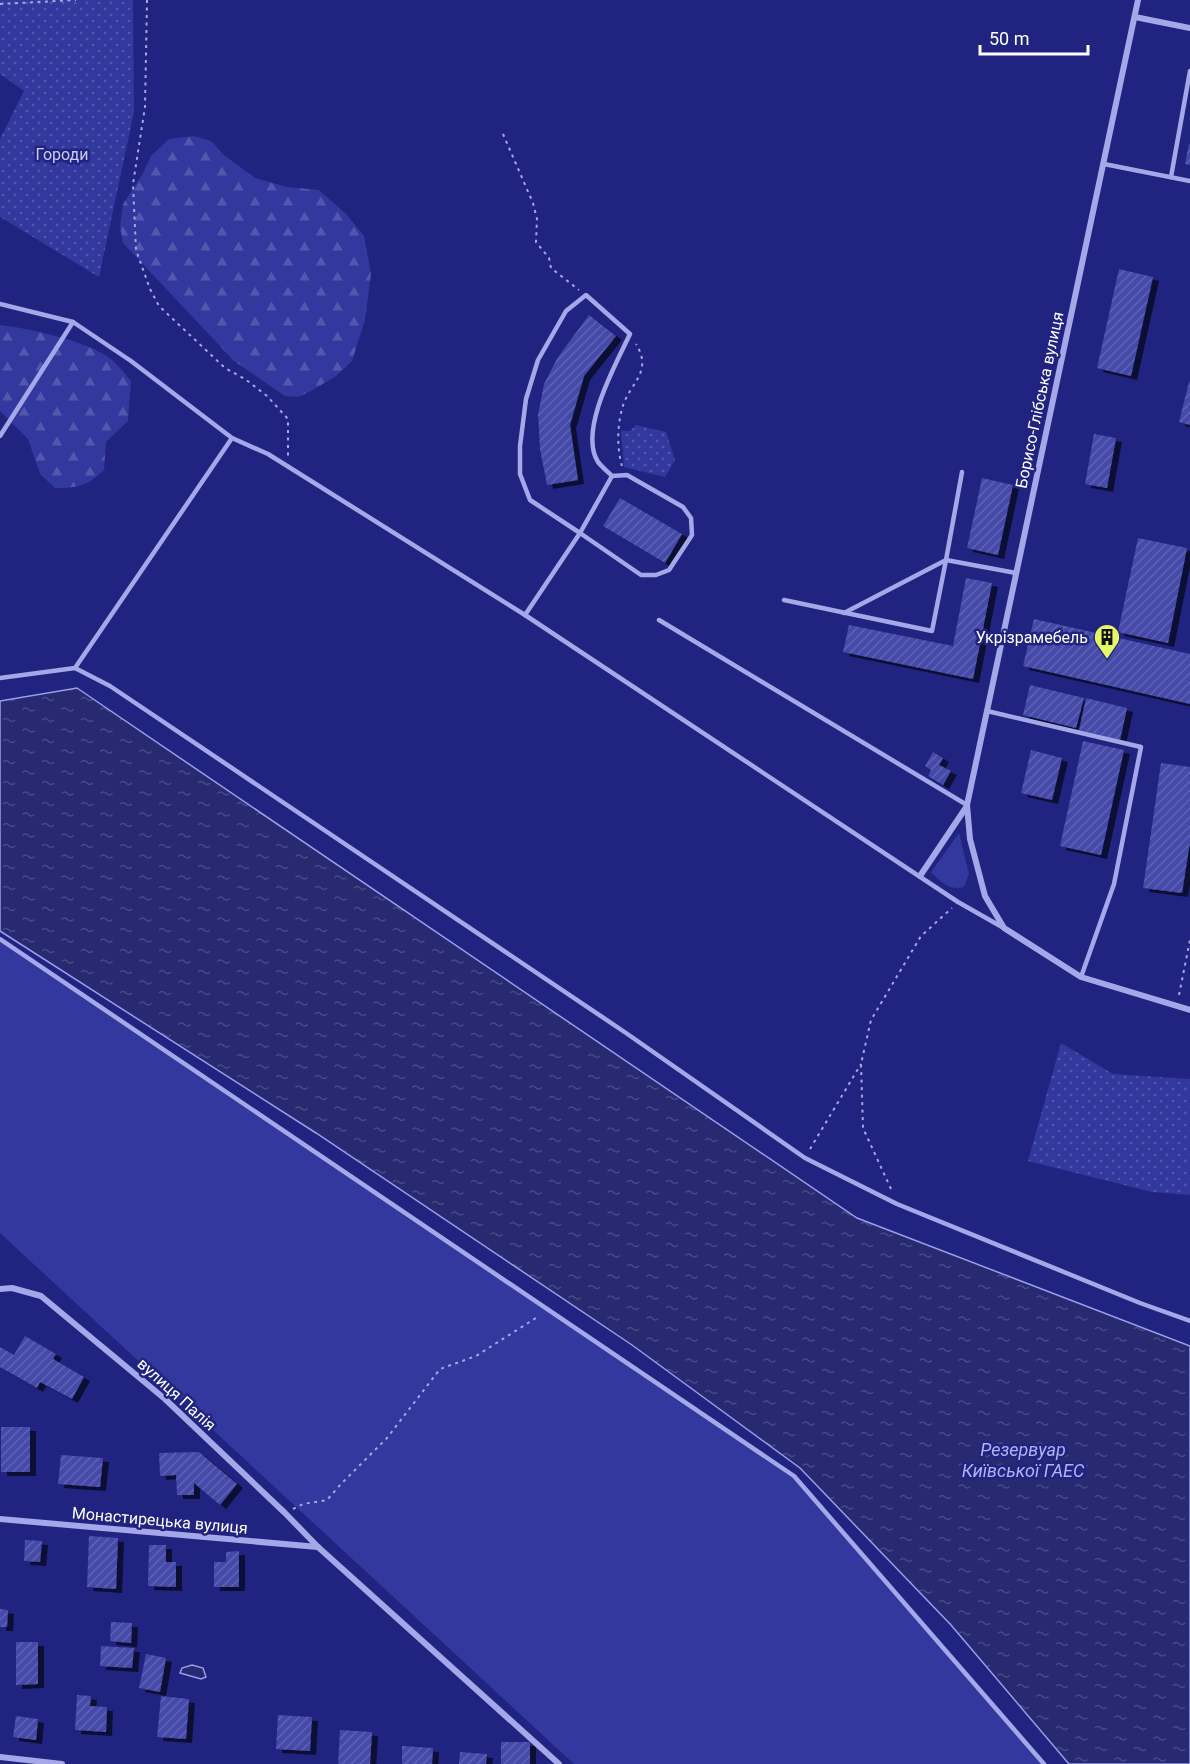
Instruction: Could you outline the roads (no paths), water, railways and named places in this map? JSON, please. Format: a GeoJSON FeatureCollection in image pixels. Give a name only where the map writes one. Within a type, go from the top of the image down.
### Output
{"type":"FeatureCollection","features":[{"type":"Feature","properties":{"kind":"street","name":"Борисо-Глібська вулиця"},"geometry":{"type":"LineString","coordinates":[[1138,0],[967,806],[970,839],[985,896],[1004,928],[1081,977],[1190,1010]]}},
{"type":"Feature","properties":{"kind":"street"},"geometry":{"type":"LineString","coordinates":[[1135,17],[1190,28]]}},
{"type":"Feature","properties":{"kind":"street","name":"Борисо-Глібська вулиця"},"geometry":{"type":"LineString","coordinates":[[920,876],[967,806]]}},
{"type":"Feature","properties":{"kind":"street","name":"вулиця Палія"},"geometry":{"type":"LineString","coordinates":[[0,1289],[12,1288],[41,1296],[165,1399],[318,1547],[559,1764]]}},
{"type":"Feature","properties":{"kind":"street","name":"Монастирецька вулиця"},"geometry":{"type":"LineString","coordinates":[[0,1519],[318,1547]]}},
{"type":"Feature","properties":{"kind":"street"},"geometry":{"type":"LineString","coordinates":[[0,1757],[62,1764]]}},
{"type":"Feature","properties":{"kind":"lane"},"geometry":{"type":"LineString","coordinates":[[1171,177],[1190,71]]}},
{"type":"Feature","properties":{"kind":"lane"},"geometry":{"type":"LineString","coordinates":[[1104,164],[1190,181]]}},
{"type":"Feature","properties":{"kind":"lane"},"geometry":{"type":"LineString","coordinates":[[586,295],[630,334],[601,396],[592,437],[598,462],[612,476],[624,475],[683,507],[691,518],[692,535],[669,570],[656,575],[641,574],[580,533],[530,500],[520,474],[520,446],[526,399],[538,360],[566,311],[586,295]]}},
{"type":"Feature","properties":{"kind":"lane"},"geometry":{"type":"LineString","coordinates":[[0,304],[73,322],[131,361],[232,438],[288,466],[525,615],[958,902],[1004,928]]}},
{"type":"Feature","properties":{"kind":"lane"},"geometry":{"type":"LineString","coordinates":[[0,436],[73,322]]}},
{"type":"Feature","properties":{"kind":"lane"},"geometry":{"type":"LineString","coordinates":[[75,668],[232,438]]}},
{"type":"Feature","properties":{"kind":"lane"},"geometry":{"type":"LineString","coordinates":[[784,600],[932,631],[962,472]]}},
{"type":"Feature","properties":{"kind":"lane"},"geometry":{"type":"LineString","coordinates":[[525,615],[580,533],[612,476]]}},
{"type":"Feature","properties":{"kind":"lane"},"geometry":{"type":"LineString","coordinates":[[844,613],[945,560],[1016,573]]}},
{"type":"Feature","properties":{"kind":"lane"},"geometry":{"type":"LineString","coordinates":[[659,620],[967,806]]}},
{"type":"Feature","properties":{"kind":"lane"},"geometry":{"type":"LineString","coordinates":[[0,678],[75,668],[110,686],[626,1033],[805,1158],[897,1204],[1140,1304],[1190,1321]]}},
{"type":"Feature","properties":{"kind":"lane"},"geometry":{"type":"LineString","coordinates":[[987,711],[1141,747],[1114,884],[1081,977]]}},
{"type":"Feature","properties":{"kind":"lane"},"geometry":{"type":"LineString","coordinates":[[0,939],[794,1476],[1044,1764]]}},
{"type":"Feature","properties":{"kind":"water","name":"Резервуар Київської ГАЕС"},"geometry":{"type":"Polygon","coordinates":[[[77,688],[857,1218],[1190,1346],[1190,1764],[1069,1764],[951,1625],[800,1468],[632,1345],[316,1133],[0,931],[0,701],[77,688]]]}},
{"type":"Feature","properties":{"kind":"water"},"geometry":{"type":"Polygon","coordinates":[[[192,1665],[203,1668],[206,1677],[201,1679],[180,1673],[182,1668],[192,1665]]]}},
{"type":"Feature","properties":{"kind":"place","name":"Укрізрамебель"},"geometry":{"type":"Point","coordinates":[1107,660]}},
{"type":"Feature","properties":{"kind":"park label","name":"Городи"},"geometry":{"type":"Point","coordinates":[62,154]}}]}
